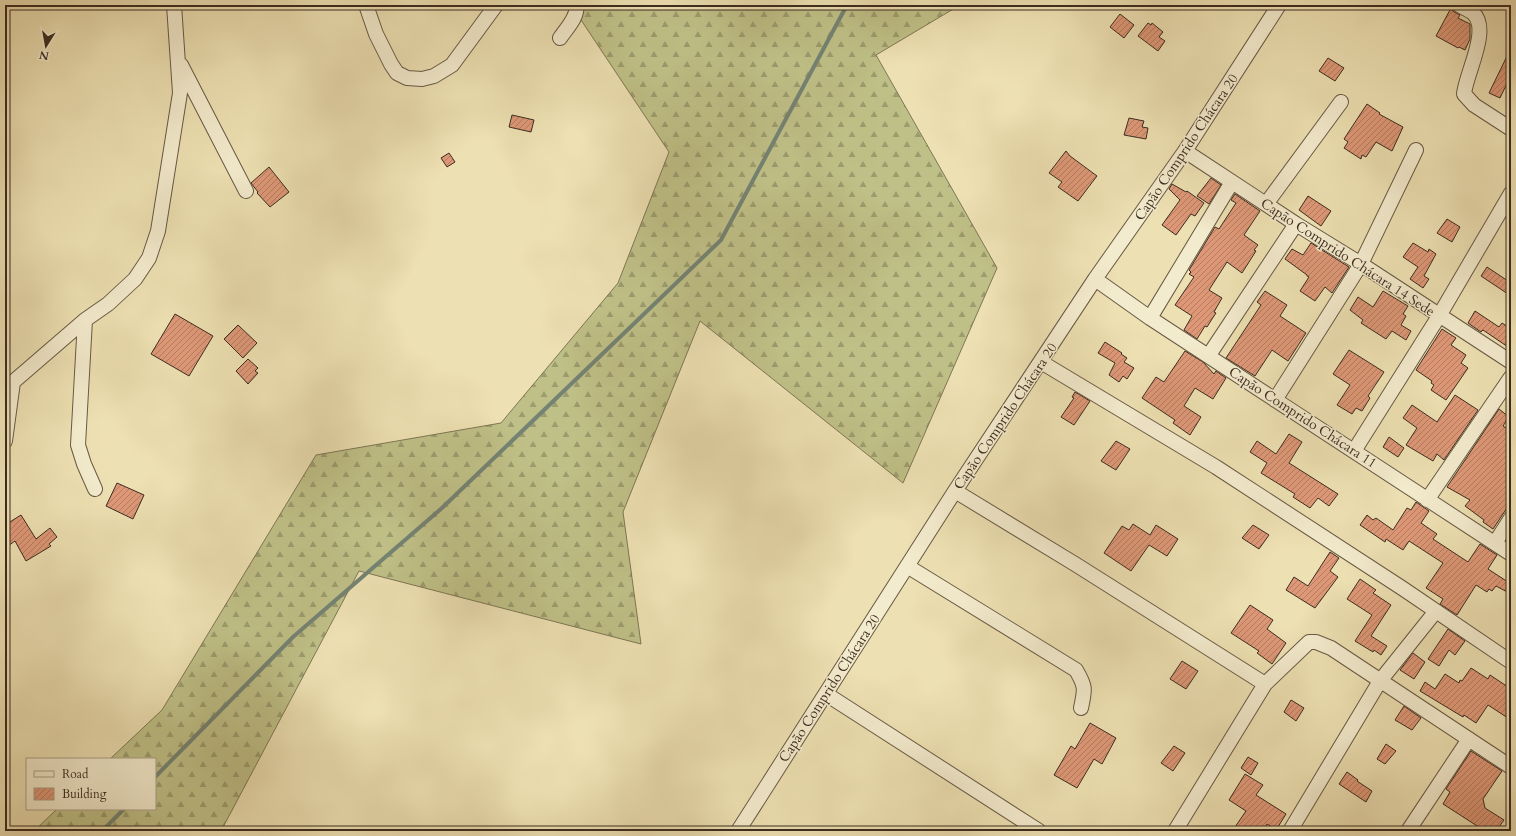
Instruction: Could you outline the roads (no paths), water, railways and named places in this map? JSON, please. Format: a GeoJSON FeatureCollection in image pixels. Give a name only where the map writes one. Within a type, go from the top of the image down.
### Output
{"type":"FeatureCollection","features":[{"type":"Feature","properties":{"kind":"street"},"geometry":{"type":"LineString","coordinates":[[5,441],[9,385],[85,320],[108,304],[135,279],[149,258],[158,231],[180,93],[174,5]]}},
{"type":"Feature","properties":{"kind":"street"},"geometry":{"type":"LineString","coordinates":[[366,5],[376,34],[397,73],[407,78],[422,79],[434,76],[452,65],[496,5]]}},
{"type":"Feature","properties":{"kind":"street"},"geometry":{"type":"LineString","coordinates":[[560,38],[576,15],[576,5]]}},
{"type":"Feature","properties":{"kind":"street","name":"Capão Comprido Chácara 20"},"geometry":{"type":"LineString","coordinates":[[738,831],[955,491],[1096,279],[1185,151],[1279,5]]}},
{"type":"Feature","properties":{"kind":"street"},"geometry":{"type":"LineString","coordinates":[[1459,5],[1474,14],[1480,28],[1477,50],[1465,84],[1464,94],[1474,105],[1511,129]]}},
{"type":"Feature","properties":{"kind":"street"},"geometry":{"type":"LineString","coordinates":[[179,62],[246,191]]}},
{"type":"Feature","properties":{"kind":"street"},"geometry":{"type":"LineString","coordinates":[[1266,204],[1341,102]]}},
{"type":"Feature","properties":{"kind":"street"},"geometry":{"type":"LineString","coordinates":[[1275,400],[1360,264],[1416,150]]}},
{"type":"Feature","properties":{"kind":"street","name":"Capão Comprido Chácara 14 Sede"},"geometry":{"type":"LineString","coordinates":[[1185,151],[1511,362]]}},
{"type":"Feature","properties":{"kind":"street"},"geometry":{"type":"LineString","coordinates":[[1150,318],[1232,182]]}},
{"type":"Feature","properties":{"kind":"street"},"geometry":{"type":"LineString","coordinates":[[1354,451],[1439,316],[1511,193]]}},
{"type":"Feature","properties":{"kind":"street"},"geometry":{"type":"LineString","coordinates":[[1209,356],[1296,224]]}},
{"type":"Feature","properties":{"kind":"street","name":"Capão Comprido Chácara 11"},"geometry":{"type":"LineString","coordinates":[[1096,279],[1150,318],[1511,554]]}},
{"type":"Feature","properties":{"kind":"street"},"geometry":{"type":"LineString","coordinates":[[85,320],[78,445],[84,464],[95,489]]}},
{"type":"Feature","properties":{"kind":"street"},"geometry":{"type":"LineString","coordinates":[[1041,362],[1216,467],[1402,588],[1511,662]]}},
{"type":"Feature","properties":{"kind":"street"},"geometry":{"type":"LineString","coordinates":[[1427,500],[1511,377]]}},
{"type":"Feature","properties":{"kind":"street"},"geometry":{"type":"LineString","coordinates":[[955,491],[1075,564],[1265,684]]}},
{"type":"Feature","properties":{"kind":"street"},"geometry":{"type":"LineString","coordinates":[[1495,543],[1511,518]]}},
{"type":"Feature","properties":{"kind":"street"},"geometry":{"type":"LineString","coordinates":[[907,566],[1076,670],[1084,683],[1085,692],[1081,708]]}},
{"type":"Feature","properties":{"kind":"street"},"geometry":{"type":"LineString","coordinates":[[1290,831],[1380,681],[1436,611]]}},
{"type":"Feature","properties":{"kind":"street"},"geometry":{"type":"LineString","coordinates":[[1175,831],[1265,684],[1305,645],[1310,642],[1316,642],[1331,648],[1511,767]]}},
{"type":"Feature","properties":{"kind":"street"},"geometry":{"type":"LineString","coordinates":[[826,694],[1039,831]]}},
{"type":"Feature","properties":{"kind":"street"},"geometry":{"type":"LineString","coordinates":[[1408,831],[1469,739]]}},
{"type":"Feature","properties":{"kind":"waterway"},"geometry":{"type":"LineString","coordinates":[[156,776],[293,637],[442,508],[721,240],[847,5]]}},
{"type":"Feature","properties":{"kind":"waterway"},"geometry":{"type":"LineString","coordinates":[[102,831],[123,810]]}}]}
